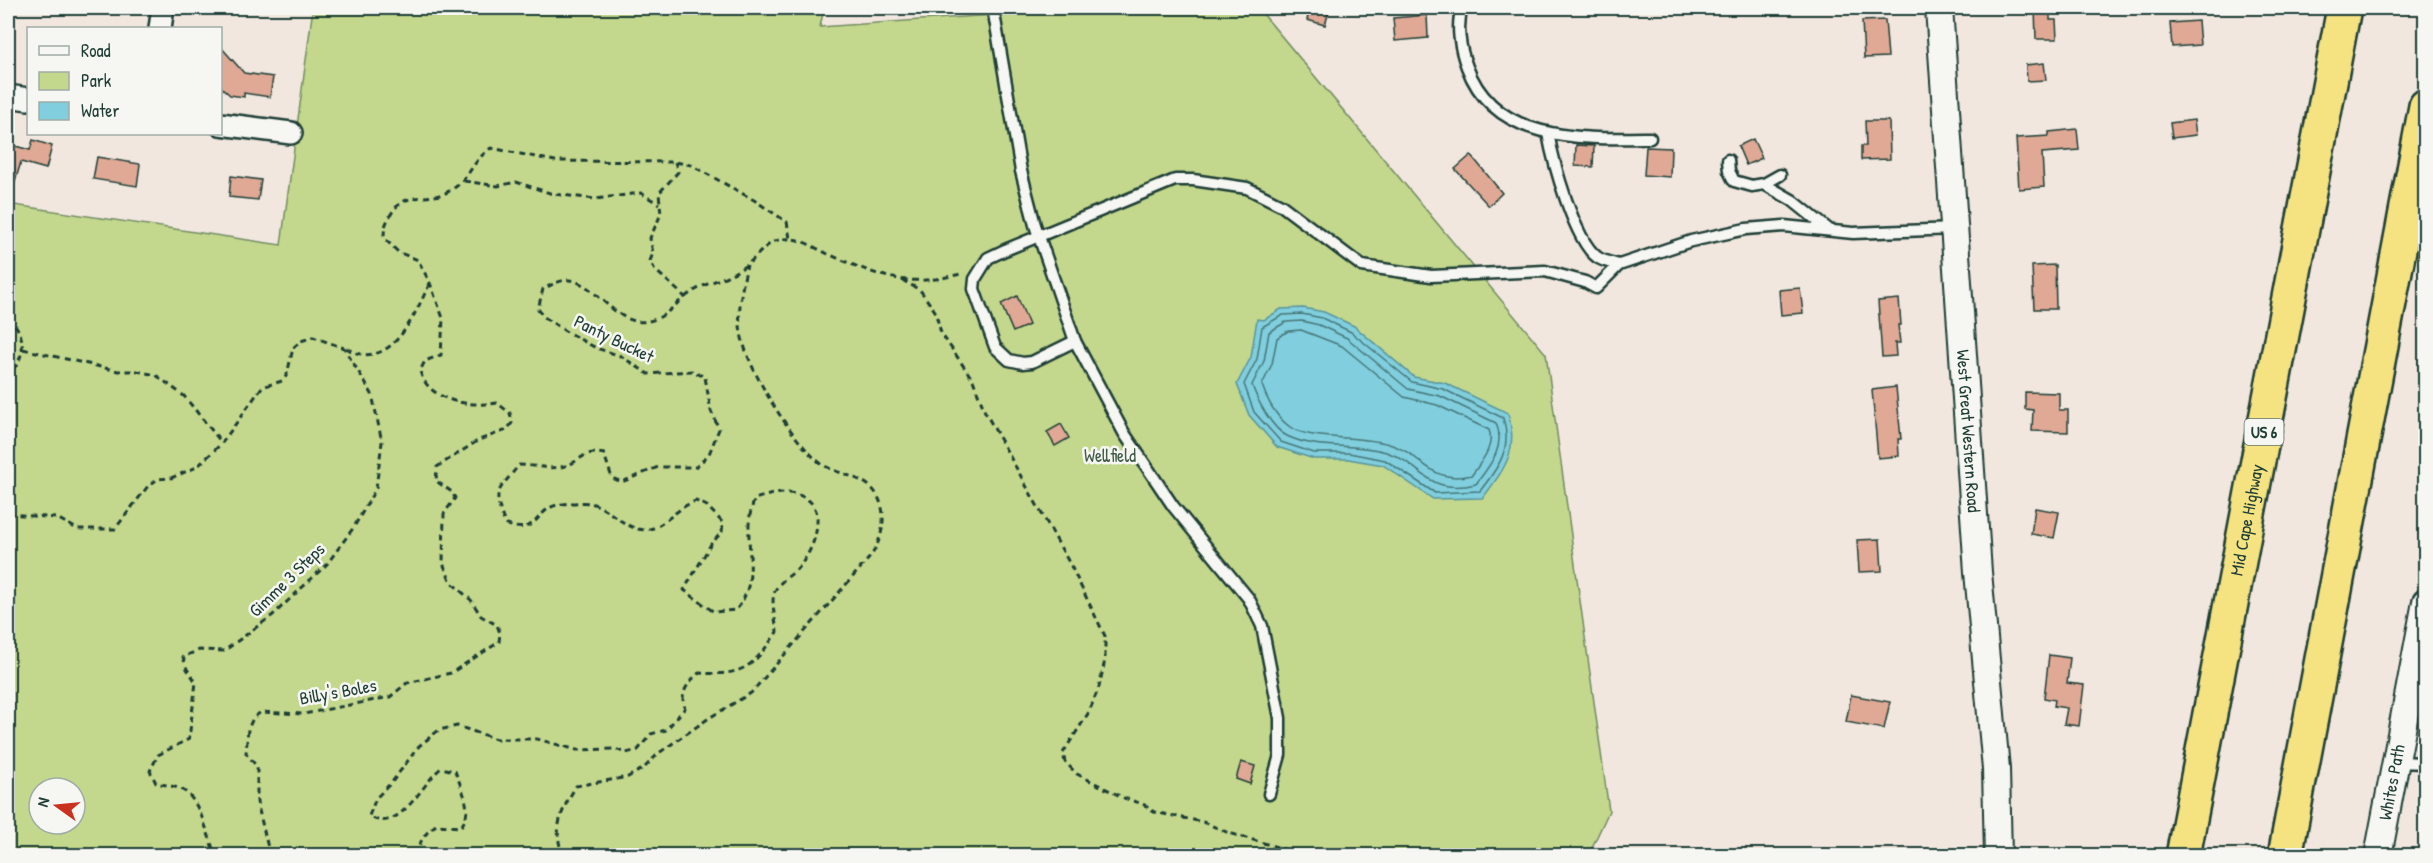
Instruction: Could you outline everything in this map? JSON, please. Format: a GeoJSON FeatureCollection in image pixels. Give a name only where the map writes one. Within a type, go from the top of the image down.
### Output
{"type":"FeatureCollection","features":[{"type":"Feature","properties":{"kind":"highway","name":"Mid Cape Highway"},"geometry":{"type":"LineString","coordinates":[[2183,855],[2344,8]]}},
{"type":"Feature","properties":{"kind":"highway"},"geometry":{"type":"LineString","coordinates":[[2285,855],[2426,105]]}},
{"type":"Feature","properties":{"kind":"street"},"geometry":{"type":"LineString","coordinates":[[160,27],[163,8]]}},
{"type":"Feature","properties":{"kind":"street","name":"West Great Western Road"},"geometry":{"type":"LineString","coordinates":[[1939,8],[1976,549],[1995,769],[1998,855]]}},
{"type":"Feature","properties":{"kind":"street"},"geometry":{"type":"LineString","coordinates":[[8,96],[27,99]]}},
{"type":"Feature","properties":{"kind":"street"},"geometry":{"type":"LineString","coordinates":[[222,123],[291,133]]}},
{"type":"Feature","properties":{"kind":"street","name":"Whites Path"},"geometry":{"type":"LineString","coordinates":[[2378,855],[2421,653],[2426,602]]}},
{"type":"Feature","properties":{"kind":"lane"},"geometry":{"type":"LineString","coordinates":[[993,8],[1021,171],[1039,235],[1075,341],[1124,433],[1143,463],[1173,506],[1249,599],[1262,626],[1275,680],[1280,718],[1280,755],[1269,794]]}},
{"type":"Feature","properties":{"kind":"lane"},"geometry":{"type":"LineString","coordinates":[[1462,8],[1461,50],[1474,85],[1497,111],[1531,130],[1548,133],[1650,138]]}},
{"type":"Feature","properties":{"kind":"lane"},"geometry":{"type":"LineString","coordinates":[[1548,133],[1561,185],[1587,248],[1598,259],[1619,265]]}},
{"type":"Feature","properties":{"kind":"lane"},"geometry":{"type":"LineString","coordinates":[[1728,160],[1729,171],[1734,181],[1752,186],[1764,184],[1780,175]]}},
{"type":"Feature","properties":{"kind":"lane"},"geometry":{"type":"LineString","coordinates":[[1075,341],[1032,362],[1009,360],[995,347],[974,289],[980,269],[988,258],[1175,180],[1193,180],[1247,188],[1281,204],[1362,266],[1431,276],[1545,271],[1585,282],[1596,288],[1619,265],[1691,241],[1746,229],[1784,226],[1853,233],[1954,229]]}},
{"type":"Feature","properties":{"kind":"lane"},"geometry":{"type":"LineString","coordinates":[[1764,184],[1792,200],[1829,230]]}},
{"type":"Feature","properties":{"kind":"lane"},"geometry":{"type":"LineString","coordinates":[[2396,762],[2426,763]]}},
{"type":"Feature","properties":{"kind":"path","name":"Billy's Boles"},"geometry":{"type":"LineString","coordinates":[[270,855],[257,802],[257,767],[246,753],[246,741],[253,718],[261,712],[304,714],[390,697],[407,683],[451,673],[499,642],[500,633],[497,625],[481,616],[471,600],[451,582],[443,563],[444,514],[455,498],[452,492],[436,481],[437,467],[448,458],[490,435],[507,430],[512,423],[510,414],[497,403],[473,406],[455,402],[438,393],[422,379],[420,370],[425,361],[441,356],[443,318],[430,283],[418,260],[389,245],[384,238],[384,229],[393,210],[401,201],[412,197],[443,196],[464,181],[477,158],[491,148],[555,161],[675,162]]}},
{"type":"Feature","properties":{"kind":"path"},"geometry":{"type":"LineString","coordinates":[[790,238],[787,222],[692,165],[675,162],[678,172],[659,193],[661,214],[650,238],[653,253],[650,261],[656,270],[685,297],[702,284],[714,284],[747,265],[772,241],[790,238],[871,274],[902,280],[923,280],[980,269]]}},
{"type":"Feature","properties":{"kind":"path"},"geometry":{"type":"LineString","coordinates":[[464,181],[498,186],[516,182],[554,194],[595,199],[641,193],[659,204]]}},
{"type":"Feature","properties":{"kind":"path"},"geometry":{"type":"LineString","coordinates":[[563,855],[558,842],[557,827],[561,811],[576,786],[628,777],[644,768],[659,753],[709,718],[751,693],[871,556],[880,542],[884,518],[882,503],[874,490],[819,462],[787,425],[760,382],[741,334],[740,300],[747,265]]}},
{"type":"Feature","properties":{"kind":"path","name":"Panty Bucket"},"geometry":{"type":"LineString","coordinates":[[417,855],[418,842],[436,825],[460,827],[466,821],[468,808],[455,771],[441,768],[430,777],[401,813],[385,821],[369,816],[376,798],[392,782],[419,746],[439,730],[457,726],[496,739],[537,739],[577,750],[615,749],[626,753],[638,750],[651,734],[666,730],[685,708],[682,701],[684,691],[694,677],[699,673],[731,674],[750,667],[777,632],[773,600],[775,591],[783,579],[795,570],[815,541],[818,514],[811,502],[802,496],[782,493],[755,499],[750,511],[751,574],[742,602],[736,610],[725,613],[714,612],[684,590],[711,544],[722,532],[723,523],[707,506],[696,501],[683,506],[653,528],[636,529],[590,503],[555,505],[531,526],[516,529],[505,524],[499,508],[496,496],[519,465],[548,468],[568,465],[580,456],[594,452],[604,454],[612,478],[622,482],[658,468],[696,467],[709,454],[719,429],[711,411],[705,377],[692,371],[648,374],[621,356],[596,348],[565,331],[544,317],[538,309],[543,289],[556,282],[571,280],[584,287],[611,310],[634,320],[658,318],[685,297]]}},
{"type":"Feature","properties":{"kind":"path"},"geometry":{"type":"LineString","coordinates":[[902,280],[920,290],[935,311],[941,333],[973,380],[985,412],[1071,566],[1104,636],[1105,660],[1099,687],[1089,712],[1063,753],[1065,762],[1077,774],[1124,798],[1143,804],[1154,812],[1203,822],[1230,833],[1284,849]]}},
{"type":"Feature","properties":{"kind":"path"},"geometry":{"type":"LineString","coordinates":[[8,514],[57,518],[77,529],[115,529],[148,486],[158,479],[171,478],[197,467],[222,443],[262,387],[282,381],[287,375],[293,348],[301,341],[313,337],[365,355],[388,349],[411,322],[430,283]]}},
{"type":"Feature","properties":{"kind":"path"},"geometry":{"type":"LineString","coordinates":[[8,317],[22,336],[23,349],[16,366],[8,370]]}},
{"type":"Feature","properties":{"kind":"path","name":"Gimme 3 Steps"},"geometry":{"type":"LineString","coordinates":[[215,855],[207,828],[190,796],[182,790],[156,783],[150,771],[158,755],[189,739],[196,682],[187,669],[183,657],[199,650],[224,651],[273,615],[327,564],[354,527],[376,488],[382,442],[372,394],[344,348]]}},
{"type":"Feature","properties":{"kind":"path"},"geometry":{"type":"LineString","coordinates":[[23,349],[118,371],[137,371],[156,375],[184,396],[222,443]]}},
{"type":"Feature","properties":{"kind":"green space","name":"Wellfield"},"geometry":{"type":"Polygon","coordinates":[[[313,8],[824,8],[820,27],[1092,8],[1258,8],[1546,354],[1609,811],[1588,856],[8,855],[8,204],[281,245],[313,8]]]}},
{"type":"Feature","properties":{"kind":"water"},"geometry":{"type":"Polygon","coordinates":[[[1303,308],[1324,312],[1354,326],[1414,377],[1445,383],[1508,413],[1512,438],[1511,449],[1498,477],[1483,498],[1433,499],[1383,465],[1348,459],[1314,459],[1277,447],[1249,415],[1237,384],[1251,357],[1257,319],[1264,320],[1281,309],[1303,308]]]}},
{"type":"Feature","properties":{"kind":"building"},"geometry":{"type":"Polygon","coordinates":[[[1310,8],[1330,8],[1325,25],[1307,20],[1310,8]]]}},
{"type":"Feature","properties":{"kind":"building"},"geometry":{"type":"Polygon","coordinates":[[[2035,8],[2050,8],[2050,20],[2056,20],[2057,39],[2036,39],[2035,8]]]}},
{"type":"Feature","properties":{"kind":"building"},"geometry":{"type":"Polygon","coordinates":[[[1427,15],[1428,38],[1395,41],[1393,18],[1427,15]]]}},
{"type":"Feature","properties":{"kind":"building"},"geometry":{"type":"Polygon","coordinates":[[[1885,20],[1888,57],[1864,58],[1862,21],[1885,20]]]}},
{"type":"Feature","properties":{"kind":"building"},"geometry":{"type":"Polygon","coordinates":[[[2198,21],[2200,45],[2172,47],[2170,23],[2198,21]]]}},
{"type":"Feature","properties":{"kind":"building"},"geometry":{"type":"Polygon","coordinates":[[[222,48],[244,73],[273,77],[270,97],[244,93],[244,97],[230,95],[222,88],[222,48]]]}},
{"type":"Feature","properties":{"kind":"building"},"geometry":{"type":"Polygon","coordinates":[[[2044,63],[2046,80],[2027,81],[2026,65],[2044,63]]]}},
{"type":"Feature","properties":{"kind":"building"},"geometry":{"type":"Polygon","coordinates":[[[2194,120],[2196,135],[2172,138],[2170,123],[2194,120]]]}},
{"type":"Feature","properties":{"kind":"building"},"geometry":{"type":"Polygon","coordinates":[[[1865,121],[1889,121],[1890,159],[1861,160],[1861,146],[1866,146],[1865,121]]]}},
{"type":"Feature","properties":{"kind":"building"},"geometry":{"type":"Polygon","coordinates":[[[2077,129],[2079,150],[2042,153],[2044,187],[2019,189],[2016,138],[2049,136],[2049,132],[2077,129]]]}},
{"type":"Feature","properties":{"kind":"building"},"geometry":{"type":"Polygon","coordinates":[[[1753,139],[1762,158],[1746,165],[1738,146],[1753,139]]]}},
{"type":"Feature","properties":{"kind":"building"},"geometry":{"type":"Polygon","coordinates":[[[33,140],[52,146],[46,169],[21,162],[11,195],[8,195],[8,144],[30,150],[33,140]]]}},
{"type":"Feature","properties":{"kind":"building"},"geometry":{"type":"Polygon","coordinates":[[[1576,145],[1594,146],[1593,167],[1575,166],[1576,145]]]}},
{"type":"Feature","properties":{"kind":"building"},"geometry":{"type":"Polygon","coordinates":[[[1646,147],[1671,148],[1670,177],[1644,175],[1646,147]]]}},
{"type":"Feature","properties":{"kind":"building"},"geometry":{"type":"Polygon","coordinates":[[[1471,155],[1502,193],[1489,206],[1455,169],[1471,155]]]}},
{"type":"Feature","properties":{"kind":"building"},"geometry":{"type":"Polygon","coordinates":[[[97,157],[140,164],[137,186],[93,179],[97,157]]]}},
{"type":"Feature","properties":{"kind":"building"},"geometry":{"type":"Polygon","coordinates":[[[231,176],[261,180],[258,200],[229,197],[231,176]]]}},
{"type":"Feature","properties":{"kind":"building"},"geometry":{"type":"Polygon","coordinates":[[[2055,265],[2056,309],[2034,309],[2032,266],[2055,265]]]}},
{"type":"Feature","properties":{"kind":"building"},"geometry":{"type":"Polygon","coordinates":[[[1800,288],[1803,313],[1781,315],[1779,290],[1800,288]]]}},
{"type":"Feature","properties":{"kind":"building"},"geometry":{"type":"Polygon","coordinates":[[[1017,296],[1029,325],[1013,332],[1001,304],[1017,296]]]}},
{"type":"Feature","properties":{"kind":"building"},"geometry":{"type":"Polygon","coordinates":[[[1899,299],[1900,343],[1895,343],[1896,356],[1882,357],[1878,301],[1899,299]]]}},
{"type":"Feature","properties":{"kind":"building"},"geometry":{"type":"Polygon","coordinates":[[[1896,387],[1901,439],[1898,439],[1899,456],[1878,458],[1872,390],[1896,387]]]}},
{"type":"Feature","properties":{"kind":"building"},"geometry":{"type":"Polygon","coordinates":[[[2025,392],[2059,393],[2059,410],[2068,410],[2068,432],[2032,431],[2033,410],[2025,409],[2025,392]]]}},
{"type":"Feature","properties":{"kind":"building"},"geometry":{"type":"Polygon","coordinates":[[[1061,424],[1069,438],[1055,446],[1047,432],[1061,424]]]}},
{"type":"Feature","properties":{"kind":"building"},"geometry":{"type":"Polygon","coordinates":[[[2035,508],[2059,512],[2054,538],[2031,534],[2035,508]]]}},
{"type":"Feature","properties":{"kind":"building"},"geometry":{"type":"Polygon","coordinates":[[[1880,539],[1882,571],[1859,572],[1857,540],[1880,539]]]}},
{"type":"Feature","properties":{"kind":"building"},"geometry":{"type":"Polygon","coordinates":[[[2049,655],[2070,658],[2067,683],[2084,685],[2079,726],[2064,724],[2067,708],[2054,706],[2055,700],[2044,698],[2049,655]]]}},
{"type":"Feature","properties":{"kind":"building"},"geometry":{"type":"Polygon","coordinates":[[[1851,695],[1890,702],[1884,729],[1846,722],[1851,695]]]}},
{"type":"Feature","properties":{"kind":"building"},"geometry":{"type":"Polygon","coordinates":[[[1241,762],[1255,766],[1250,784],[1236,779],[1241,762]]]}}]}
